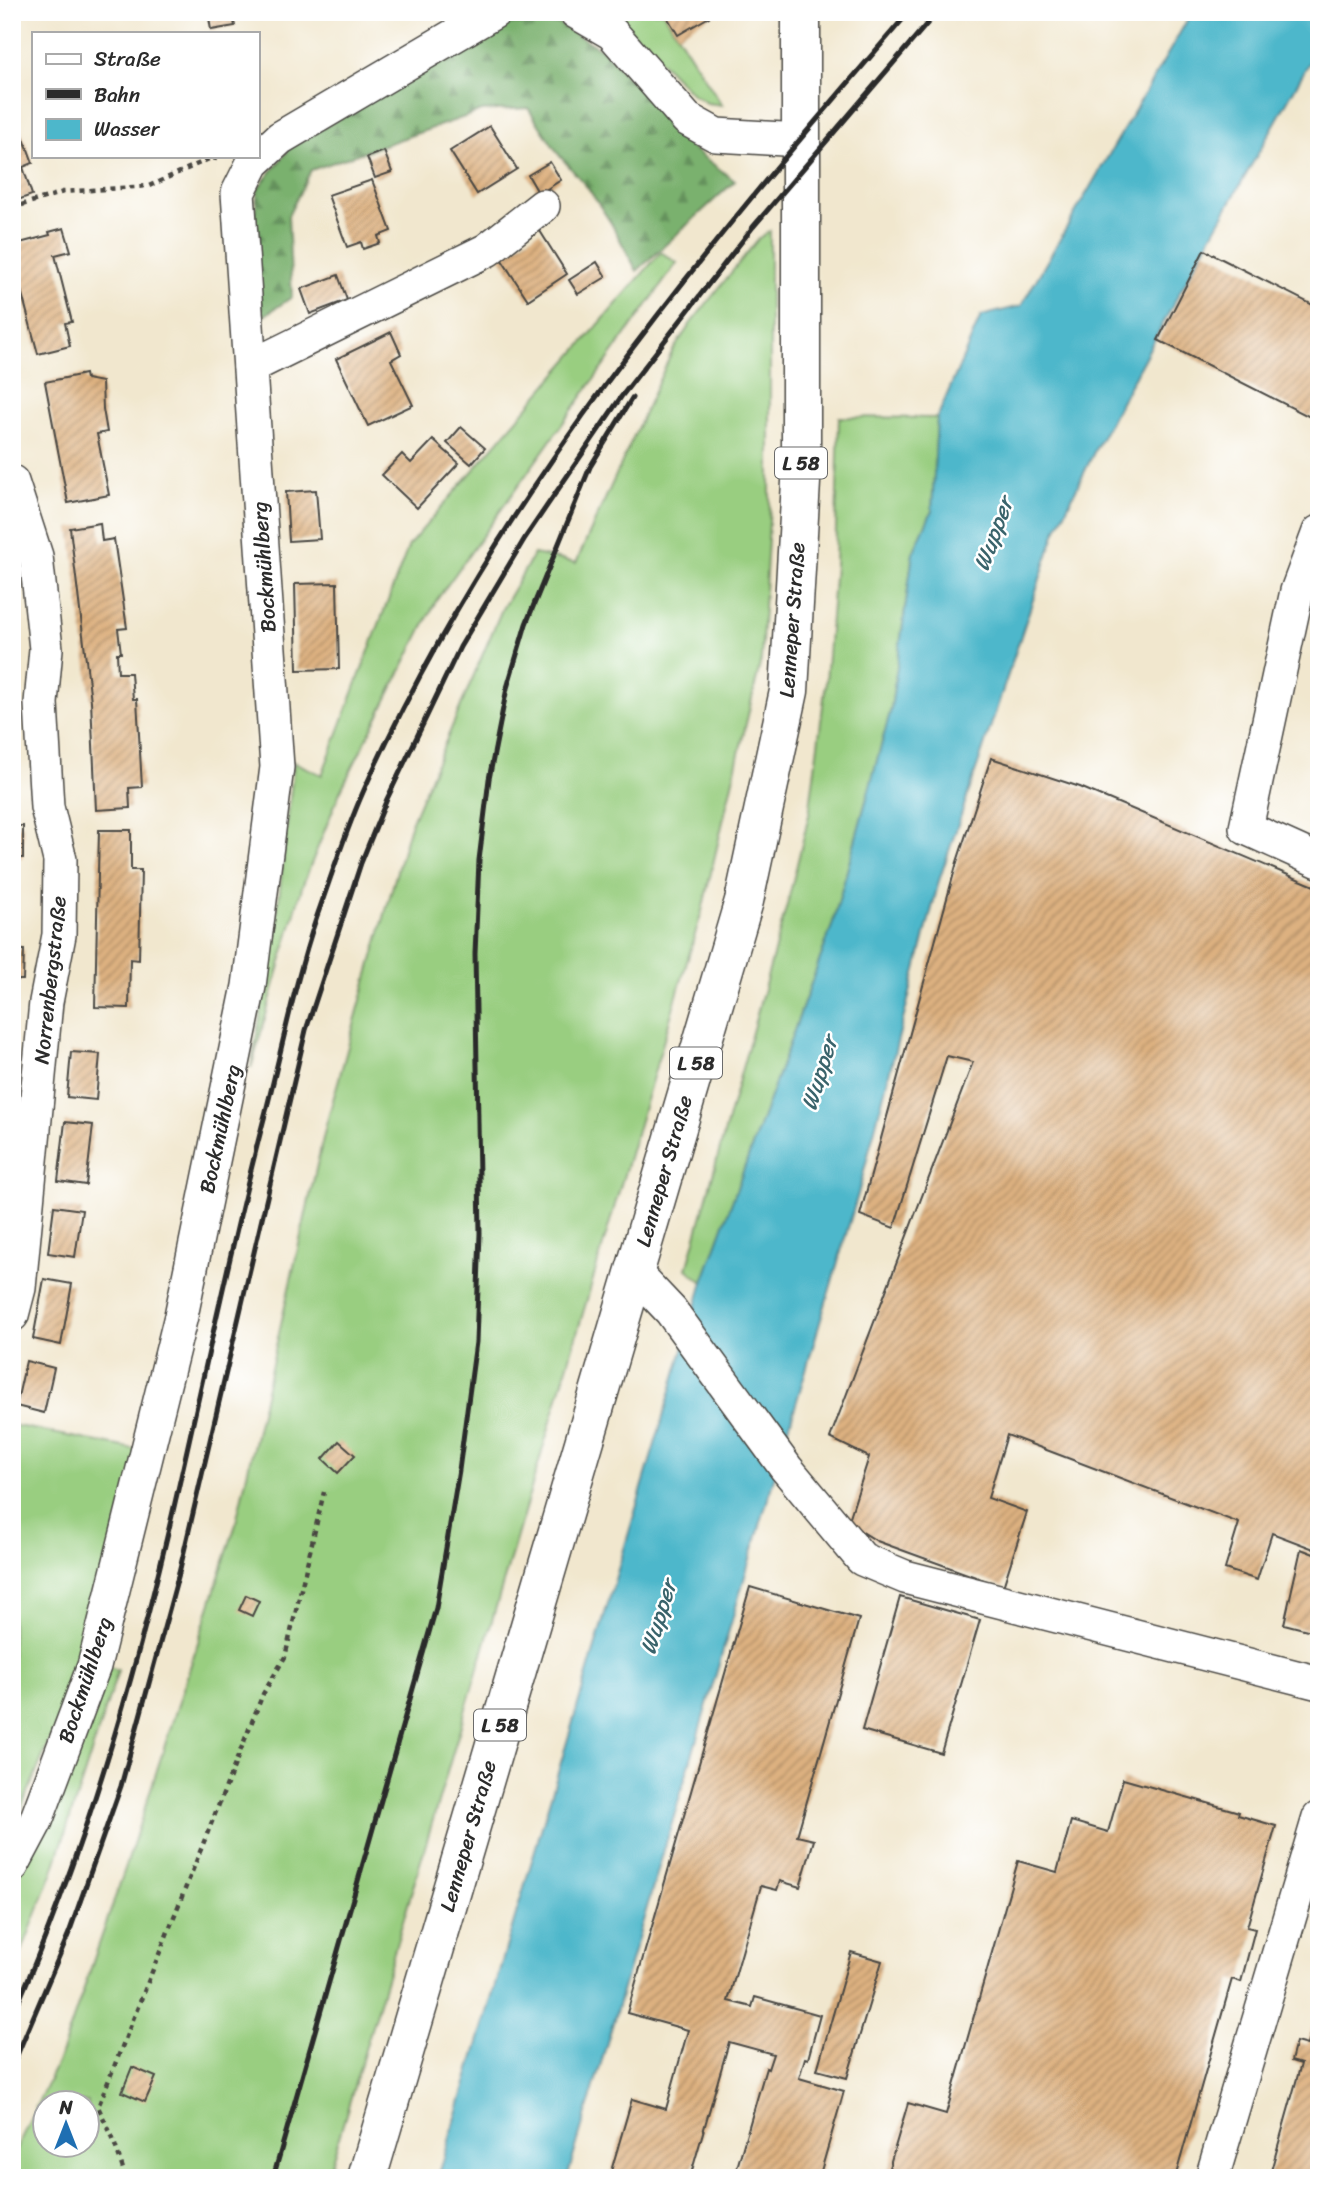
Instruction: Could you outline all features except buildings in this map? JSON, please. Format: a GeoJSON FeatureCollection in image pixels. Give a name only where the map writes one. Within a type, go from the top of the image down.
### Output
{"type":"FeatureCollection","features":[{"type":"Feature","properties":{"kind":"main road","name":"Lenneper Straße"},"geometry":{"type":"LineString","coordinates":[[367,2178],[744,901],[789,691],[801,482],[801,12]]}},
{"type":"Feature","properties":{"kind":"street","name":"Bockmühlberg"},"geometry":{"type":"LineString","coordinates":[[259,157],[280,138],[494,12]]}},
{"type":"Feature","properties":{"kind":"street"},"geometry":{"type":"LineString","coordinates":[[576,12],[612,33],[687,119],[716,135],[800,140]]}},
{"type":"Feature","properties":{"kind":"street","name":"Bockmühlberg"},"geometry":{"type":"LineString","coordinates":[[12,1866],[36,1821],[93,1666],[181,1315],[249,986],[277,767],[238,193],[253,163],[258,158]]}},
{"type":"Feature","properties":{"kind":"street"},"geometry":{"type":"LineString","coordinates":[[250,367],[487,250],[543,206]]}},
{"type":"Feature","properties":{"kind":"street","name":"Norrenbergstraße"},"geometry":{"type":"LineString","coordinates":[[12,482],[36,556],[46,649],[41,703],[47,807],[60,860],[60,873],[59,935],[46,1002],[19,1288],[12,1315]]}},
{"type":"Feature","properties":{"kind":"street"},"geometry":{"type":"LineString","coordinates":[[1319,532],[1297,590],[1246,828],[1319,861]]}},
{"type":"Feature","properties":{"kind":"street"},"geometry":{"type":"LineString","coordinates":[[634,1272],[671,1311],[786,1468],[862,1559],[905,1577],[1319,1683]]}},
{"type":"Feature","properties":{"kind":"street"},"geometry":{"type":"LineString","coordinates":[[1212,2178],[1319,1818]]}},
{"type":"Feature","properties":{"kind":"path"},"geometry":{"type":"LineString","coordinates":[[12,208],[63,192],[149,186],[211,158]]}},
{"type":"Feature","properties":{"kind":"path"},"geometry":{"type":"LineString","coordinates":[[127,2178],[113,2136],[98,2107],[262,1694],[285,1657],[324,1492]]}},
{"type":"Feature","properties":{"kind":"green space"},"geometry":{"type":"Polygon","coordinates":[[[613,12],[663,12],[722,105],[707,103],[692,94],[613,12]]]}},
{"type":"Feature","properties":{"kind":"green space"},"geometry":{"type":"Polygon","coordinates":[[[499,24],[559,24],[604,51],[692,148],[735,181],[637,271],[588,188],[559,155],[528,108],[482,111],[311,170],[288,216],[292,297],[258,320],[254,220],[258,188],[291,147],[499,24]]]}},
{"type":"Feature","properties":{"kind":"green space"},"geometry":{"type":"Polygon","coordinates":[[[770,231],[770,504],[761,660],[702,911],[327,2178],[12,2178],[12,2158],[32,2116],[32,2158],[102,2158],[102,2088],[45,2088],[62,2052],[129,1857],[235,1527],[326,1125],[409,828],[502,609],[534,554],[576,563],[672,352],[691,323],[759,238],[770,231]]]}},
{"type":"Feature","properties":{"kind":"green space"},"geometry":{"type":"Polygon","coordinates":[[[661,252],[677,263],[436,601],[340,792],[302,887],[251,1068],[276,925],[294,762],[322,775],[409,545],[661,252]]]}},
{"type":"Feature","properties":{"kind":"green space"},"geometry":{"type":"Polygon","coordinates":[[[839,417],[937,418],[932,511],[913,553],[891,709],[832,926],[703,1282],[687,1269],[809,815],[826,682],[835,565],[839,417]]]}},
{"type":"Feature","properties":{"kind":"green space"},"geometry":{"type":"Polygon","coordinates":[[[12,1425],[139,1450],[70,1691],[12,1831],[12,1425]]]}},
{"type":"Feature","properties":{"kind":"green space"},"geometry":{"type":"Polygon","coordinates":[[[110,1667],[118,1670],[53,1871],[12,1977],[12,1886],[36,1840],[110,1667]]]}},
{"type":"Feature","properties":{"kind":"water","name":"Wupper"},"geometry":{"type":"Polygon","coordinates":[[[1192,12],[1319,12],[1319,45],[1181,290],[1096,448],[1056,531],[939,881],[858,1194],[567,2178],[438,2178],[703,1282],[832,926],[891,709],[913,553],[932,511],[937,418],[981,316],[1021,306],[1192,12]]]}},
{"type":"Feature","properties":{"kind":"railway"},"geometry":{"type":"LineString","coordinates":[[12,2017],[62,1892],[119,1721],[150,1608],[231,1253],[296,988],[309,939],[364,790],[416,682],[475,579],[539,479],[680,287],[909,12]]}},
{"type":"Feature","properties":{"kind":"railway"},"geometry":{"type":"LineString","coordinates":[[12,2067],[69,1933],[121,1786],[179,1573],[306,1030],[361,863],[387,799],[460,647],[525,538],[621,397],[753,227],[937,12]]}},
{"type":"Feature","properties":{"kind":"railway"},"geometry":{"type":"LineString","coordinates":[[273,2178],[436,1608],[459,1470],[476,1342],[480,1233],[475,954],[479,860],[489,779],[507,688],[526,624],[590,467],[632,398]]}}]}
